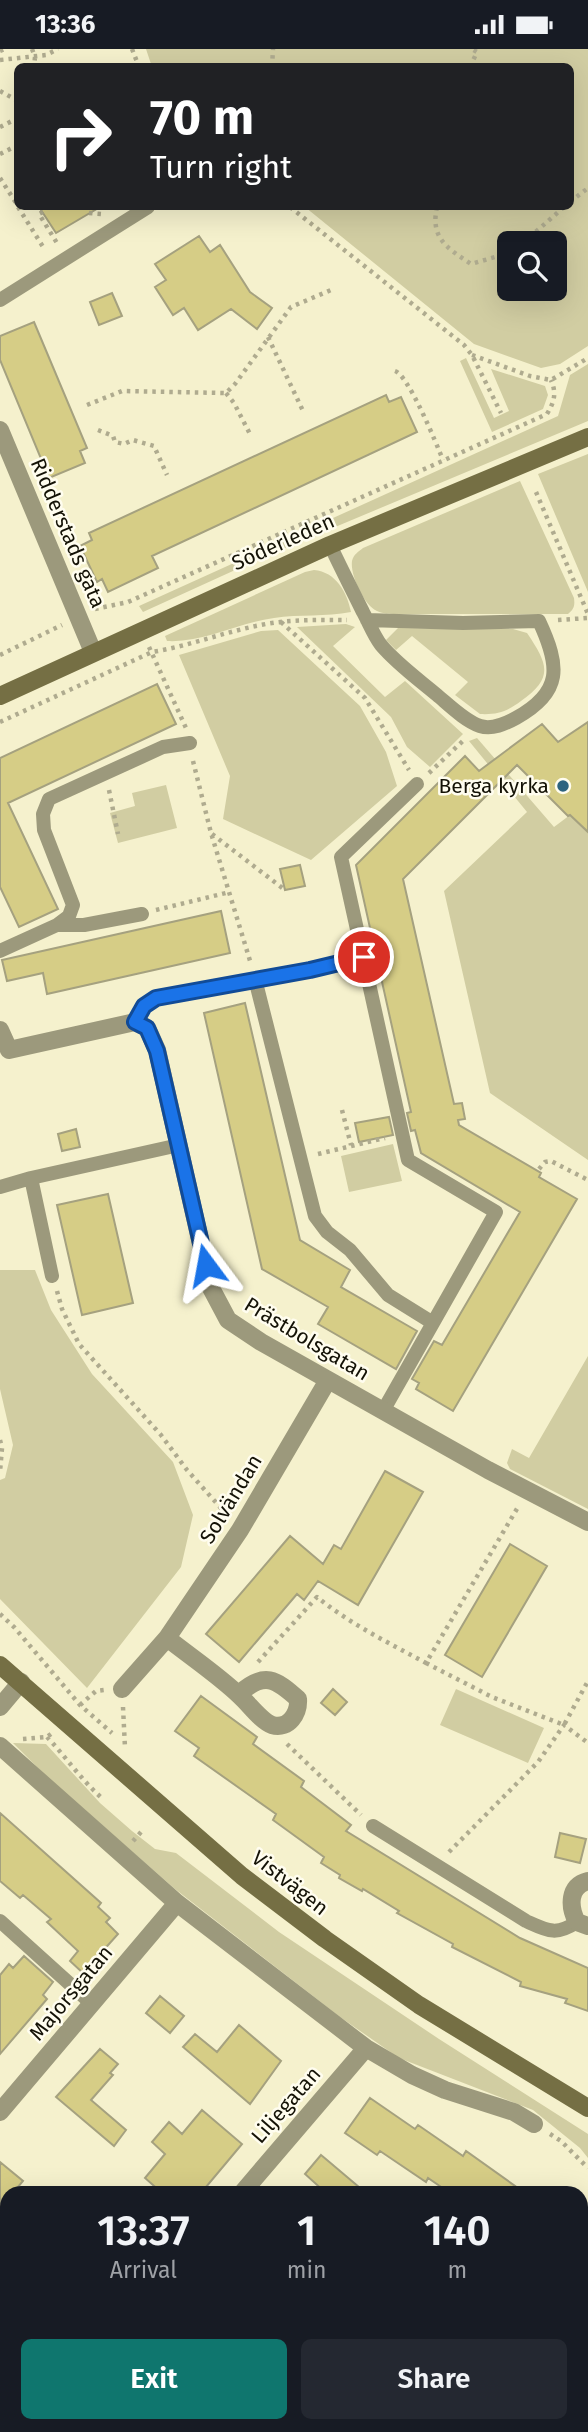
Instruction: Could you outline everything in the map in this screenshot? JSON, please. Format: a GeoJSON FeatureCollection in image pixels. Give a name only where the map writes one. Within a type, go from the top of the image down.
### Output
{"type":"FeatureCollection","features":[{"type":"Feature","properties":{"kind":"main road","name":"Söderleden"},"geometry":{"type":"LineString","coordinates":[[0,696],[330,545],[588,437]]}},
{"type":"Feature","properties":{"kind":"main road","name":"Vistvägen"},"geometry":{"type":"LineString","coordinates":[[0,1665],[242,1876],[419,2005],[585,2107]]}},
{"type":"Feature","properties":{"kind":"street","name":"Ridderstads gata"},"geometry":{"type":"LineString","coordinates":[[0,431],[93,652]]}},
{"type":"Feature","properties":{"kind":"street"},"geometry":{"type":"LineString","coordinates":[[0,1030],[9,1050],[135,1022]]}},
{"type":"Feature","properties":{"kind":"street","name":"Prästbolsgatan"},"geometry":{"type":"LineString","coordinates":[[135,1022],[147,1028],[153,1038],[211,1288],[228,1320],[383,1411],[588,1522]]}},
{"type":"Feature","properties":{"kind":"street","name":"Solvändan"},"geometry":{"type":"LineString","coordinates":[[122,1689],[167,1638],[240,1530],[328,1380]]}},
{"type":"Feature","properties":{"kind":"street"},"geometry":{"type":"LineString","coordinates":[[167,1638],[236,1692],[270,1725],[281,1726],[291,1721],[299,1708],[298,1699],[281,1683],[265,1680],[251,1683],[236,1692]]}},
{"type":"Feature","properties":{"kind":"street"},"geometry":{"type":"LineString","coordinates":[[0,1707],[20,1682]]}},
{"type":"Feature","properties":{"kind":"street"},"geometry":{"type":"LineString","coordinates":[[0,1747],[177,1903],[366,2048],[412,2075],[445,2090],[514,2112],[534,2123]]}},
{"type":"Feature","properties":{"kind":"street"},"geometry":{"type":"LineString","coordinates":[[582,1924],[571,1903],[573,1891],[580,1883],[588,1881]]}},
{"type":"Feature","properties":{"kind":"street","name":"Majorsgatan"},"geometry":{"type":"LineString","coordinates":[[0,2112],[177,1903]]}},
{"type":"Feature","properties":{"kind":"street","name":"Liljegatan"},"geometry":{"type":"LineString","coordinates":[[248,2186],[366,2048]]}},
{"type":"Feature","properties":{"kind":"lane"},"geometry":{"type":"LineString","coordinates":[[0,300],[143,210]]}},
{"type":"Feature","properties":{"kind":"lane"},"geometry":{"type":"LineString","coordinates":[[330,545],[367,620],[380,644],[451,706],[479,726],[490,727],[506,723],[528,711],[546,696],[553,682],[555,667],[552,650],[539,621],[367,620]]}},
{"type":"Feature","properties":{"kind":"lane"},"geometry":{"type":"LineString","coordinates":[[0,951],[57,925],[69,916],[73,905],[44,830],[43,814],[49,799],[163,747],[190,743]]}},
{"type":"Feature","properties":{"kind":"lane"},"geometry":{"type":"LineString","coordinates":[[383,1411],[496,1212],[408,1160],[341,857],[416,784]]}},
{"type":"Feature","properties":{"kind":"lane"},"geometry":{"type":"LineString","coordinates":[[57,925],[84,926],[142,914]]}},
{"type":"Feature","properties":{"kind":"lane"},"geometry":{"type":"LineString","coordinates":[[135,1022],[144,1006],[156,998],[364,957]]}},
{"type":"Feature","properties":{"kind":"lane"},"geometry":{"type":"LineString","coordinates":[[256,979],[315,1216],[327,1232],[350,1250],[388,1295],[433,1323]]}},
{"type":"Feature","properties":{"kind":"lane"},"geometry":{"type":"LineString","coordinates":[[0,1187],[179,1145]]}},
{"type":"Feature","properties":{"kind":"lane"},"geometry":{"type":"LineString","coordinates":[[31,1178],[52,1276]]}},
{"type":"Feature","properties":{"kind":"lane"},"geometry":{"type":"LineString","coordinates":[[373,1826],[526,1921],[547,1931],[564,1931],[582,1924]]}},
{"type":"Feature","properties":{"kind":"lane"},"geometry":{"type":"LineString","coordinates":[[0,1921],[92,2004]]}},
{"type":"Feature","properties":{"kind":"path"},"geometry":{"type":"LineString","coordinates":[[0,51],[5,49]]}},
{"type":"Feature","properties":{"kind":"path"},"geometry":{"type":"LineString","coordinates":[[32,49],[34,63]]}},
{"type":"Feature","properties":{"kind":"path"},"geometry":{"type":"LineString","coordinates":[[0,60],[46,55],[58,49]]}},
{"type":"Feature","properties":{"kind":"path"},"geometry":{"type":"LineString","coordinates":[[472,49],[477,52],[472,63]]}},
{"type":"Feature","properties":{"kind":"path"},"geometry":{"type":"LineString","coordinates":[[0,178],[14,200]]}},
{"type":"Feature","properties":{"kind":"path"},"geometry":{"type":"LineString","coordinates":[[574,199],[588,188]]}},
{"type":"Feature","properties":{"kind":"path"},"geometry":{"type":"LineString","coordinates":[[20,210],[47,254]]}},
{"type":"Feature","properties":{"kind":"path"},"geometry":{"type":"LineString","coordinates":[[294,210],[464,345],[472,355],[501,413]]}},
{"type":"Feature","properties":{"kind":"path"},"geometry":{"type":"LineString","coordinates":[[436,210],[434,223],[446,248],[471,264],[497,256]]}},
{"type":"Feature","properties":{"kind":"path"},"geometry":{"type":"LineString","coordinates":[[537,231],[561,210]]}},
{"type":"Feature","properties":{"kind":"path"},"geometry":{"type":"LineString","coordinates":[[43,212],[39,214],[59,246]]}},
{"type":"Feature","properties":{"kind":"path"},"geometry":{"type":"LineString","coordinates":[[87,405],[122,391],[226,393],[290,307],[331,290]]}},
{"type":"Feature","properties":{"kind":"path"},"geometry":{"type":"LineString","coordinates":[[268,337],[303,411]]}},
{"type":"Feature","properties":{"kind":"path"},"geometry":{"type":"LineString","coordinates":[[472,355],[530,376],[551,380],[588,358]]}},
{"type":"Feature","properties":{"kind":"path"},"geometry":{"type":"LineString","coordinates":[[395,371],[400,373],[412,393],[443,460]]}},
{"type":"Feature","properties":{"kind":"path"},"geometry":{"type":"LineString","coordinates":[[128,602],[547,414],[556,391],[551,380]]}},
{"type":"Feature","properties":{"kind":"path"},"geometry":{"type":"LineString","coordinates":[[226,393],[251,436]]}},
{"type":"Feature","properties":{"kind":"path"},"geometry":{"type":"LineString","coordinates":[[98,430],[113,436],[115,442],[124,444],[133,440],[155,446],[167,475]]}},
{"type":"Feature","properties":{"kind":"path"},"geometry":{"type":"LineString","coordinates":[[536,492],[588,616],[539,621]]}},
{"type":"Feature","properties":{"kind":"path"},"geometry":{"type":"LineString","coordinates":[[0,722],[152,652],[281,622],[367,620]]}},
{"type":"Feature","properties":{"kind":"path"},"geometry":{"type":"LineString","coordinates":[[281,622],[365,698],[416,784],[479,726]]}},
{"type":"Feature","properties":{"kind":"path"},"geometry":{"type":"LineString","coordinates":[[152,652],[186,725],[195,777],[256,979]]}},
{"type":"Feature","properties":{"kind":"path"},"geometry":{"type":"LineString","coordinates":[[105,773],[118,834]]}},
{"type":"Feature","properties":{"kind":"path"},"geometry":{"type":"LineString","coordinates":[[211,833],[285,890]]}},
{"type":"Feature","properties":{"kind":"path"},"geometry":{"type":"LineString","coordinates":[[142,914],[230,892]]}},
{"type":"Feature","properties":{"kind":"path"},"geometry":{"type":"LineString","coordinates":[[342,1110],[351,1145]]}},
{"type":"Feature","properties":{"kind":"path"},"geometry":{"type":"LineString","coordinates":[[302,1158],[402,1134]]}},
{"type":"Feature","properties":{"kind":"path"},"geometry":{"type":"LineString","coordinates":[[539,1169],[545,1162],[551,1161],[588,1180]]}},
{"type":"Feature","properties":{"kind":"path"},"geometry":{"type":"LineString","coordinates":[[52,1276],[62,1309],[79,1344],[161,1435],[187,1470],[240,1530]]}},
{"type":"Feature","properties":{"kind":"path"},"geometry":{"type":"LineString","coordinates":[[0,1440],[0,1472]]}},
{"type":"Feature","properties":{"kind":"path"},"geometry":{"type":"LineString","coordinates":[[426,1663],[528,1491]]}},
{"type":"Feature","properties":{"kind":"path"},"geometry":{"type":"LineString","coordinates":[[236,1692],[317,1597],[334,1611],[382,1640],[492,1697],[564,1725],[588,1743]]}},
{"type":"Feature","properties":{"kind":"path"},"geometry":{"type":"LineString","coordinates":[[0,1614],[15,1627],[80,1705],[134,1752]]}},
{"type":"Feature","properties":{"kind":"path"},"geometry":{"type":"LineString","coordinates":[[437,1865],[538,1762],[564,1725],[588,1681]]}},
{"type":"Feature","properties":{"kind":"path"},"geometry":{"type":"LineString","coordinates":[[122,1689],[126,1773]]}},
{"type":"Feature","properties":{"kind":"path"},"geometry":{"type":"LineString","coordinates":[[270,1725],[298,1756],[373,1826]]}},
{"type":"Feature","properties":{"kind":"path"},"geometry":{"type":"LineString","coordinates":[[47,1737],[103,1799]]}},
{"type":"Feature","properties":{"kind":"path"},"geometry":{"type":"LineString","coordinates":[[534,2123],[561,2141],[588,2168]]}},
{"type":"Feature","properties":{"kind":"shaded area"},"geometry":{"type":"Polygon","coordinates":[[[146,49],[588,49],[588,346],[560,364],[541,368],[474,344],[309,210],[574,210],[574,63],[151,63],[146,49]]]}},
{"type":"Feature","properties":{"kind":"shaded area"},"geometry":{"type":"Polygon","coordinates":[[[466,358],[494,418],[509,411],[491,369],[545,386],[548,395],[543,409],[492,432],[460,361],[466,358]]]}},
{"type":"Feature","properties":{"kind":"shaded area"},"geometry":{"type":"Polygon","coordinates":[[[588,364],[588,421],[266,556],[143,612],[139,606],[558,416],[570,375],[588,364]]]}},
{"type":"Feature","properties":{"kind":"shaded area"},"geometry":{"type":"Polygon","coordinates":[[[588,454],[588,592],[538,474],[588,454]]]}},
{"type":"Feature","properties":{"kind":"shaded area"},"geometry":{"type":"Polygon","coordinates":[[[520,481],[574,598],[572,611],[568,614],[391,614],[377,611],[367,603],[353,574],[352,561],[359,551],[520,481]]]}},
{"type":"Feature","properties":{"kind":"shaded area"},"geometry":{"type":"Polygon","coordinates":[[[314,570],[328,575],[339,584],[347,597],[351,612],[274,618],[194,639],[167,641],[165,636],[314,570]]]}},
{"type":"Feature","properties":{"kind":"shaded area"},"geometry":{"type":"Polygon","coordinates":[[[346,624],[355,627],[333,646],[385,697],[405,681],[463,734],[430,767],[407,747],[391,717],[297,627],[346,624]]]}},
{"type":"Feature","properties":{"kind":"shaded area"},"geometry":{"type":"Polygon","coordinates":[[[398,628],[513,629],[527,633],[540,653],[543,678],[532,693],[512,707],[502,712],[480,714],[455,695],[468,682],[412,636],[396,650],[386,640],[398,628]]]}},
{"type":"Feature","properties":{"kind":"shaded area"},"geometry":{"type":"Polygon","coordinates":[[[278,630],[360,706],[386,752],[397,786],[311,860],[223,819],[230,776],[179,655],[261,631],[278,630]]]}},
{"type":"Feature","properties":{"kind":"shaded area"},"geometry":{"type":"Polygon","coordinates":[[[477,738],[554,827],[570,815],[588,832],[588,1160],[490,1093],[444,891],[527,812],[469,741],[477,738]]]}},
{"type":"Feature","properties":{"kind":"shaded area"},"geometry":{"type":"Polygon","coordinates":[[[166,785],[177,828],[118,843],[110,813],[135,806],[132,793],[166,785]]]}},
{"type":"Feature","properties":{"kind":"shaded area"},"geometry":{"type":"Polygon","coordinates":[[[393,1144],[402,1181],[349,1192],[341,1156],[393,1144]]]}},
{"type":"Feature","properties":{"kind":"shaded area"},"geometry":{"type":"Polygon","coordinates":[[[0,1270],[35,1270],[51,1310],[92,1374],[173,1462],[193,1515],[181,1567],[87,1688],[0,1599],[0,1480],[5,1478],[13,1445],[0,1389],[0,1270]]]}},
{"type":"Feature","properties":{"kind":"shaded area"},"geometry":{"type":"Polygon","coordinates":[[[588,1356],[588,1509],[510,1469],[507,1463],[512,1449],[529,1458],[588,1356]]]}},
{"type":"Feature","properties":{"kind":"shaded area"},"geometry":{"type":"Polygon","coordinates":[[[456,1689],[544,1728],[528,1763],[440,1725],[456,1689]]]}},
{"type":"Feature","properties":{"kind":"shaded area"},"geometry":{"type":"Polygon","coordinates":[[[13,1743],[46,1744],[100,1803],[155,1849],[176,1853],[279,1932],[588,2134],[588,2158],[580,2148],[533,2110],[399,2058],[340,2017],[175,1889],[48,1778],[13,1743]]]}},
{"type":"Feature","properties":{"kind":"building"},"geometry":{"type":"Polygon","coordinates":[[[41,210],[95,210],[56,233],[41,210]]]}},
{"type":"Feature","properties":{"kind":"building"},"geometry":{"type":"Polygon","coordinates":[[[199,236],[210,252],[220,245],[250,292],[272,308],[257,329],[231,309],[198,330],[184,308],[173,315],[155,287],[166,280],[155,264],[199,236]]]}},
{"type":"Feature","properties":{"kind":"building"},"geometry":{"type":"Polygon","coordinates":[[[112,293],[122,316],[99,325],[90,302],[112,293]]]}},
{"type":"Feature","properties":{"kind":"building"},"geometry":{"type":"Polygon","coordinates":[[[34,322],[87,448],[80,451],[85,463],[49,478],[0,360],[0,336],[34,322]]]}},
{"type":"Feature","properties":{"kind":"building"},"geometry":{"type":"Polygon","coordinates":[[[386,395],[389,402],[401,397],[417,432],[152,556],[158,568],[108,592],[102,579],[97,582],[80,546],[92,540],[89,533],[386,395]]]}},
{"type":"Feature","properties":{"kind":"building"},"geometry":{"type":"Polygon","coordinates":[[[157,684],[176,724],[8,803],[58,909],[19,927],[0,887],[0,758],[157,684]]]}},
{"type":"Feature","properties":{"kind":"building"},"geometry":{"type":"Polygon","coordinates":[[[588,722],[588,832],[517,765],[403,879],[454,1104],[462,1103],[465,1119],[458,1120],[459,1125],[541,1173],[539,1177],[577,1199],[453,1411],[416,1389],[419,1383],[412,1379],[434,1341],[442,1345],[520,1212],[421,1153],[415,1130],[411,1131],[407,1113],[411,1112],[356,865],[465,756],[479,771],[542,724],[558,742],[588,722]]]}},
{"type":"Feature","properties":{"kind":"building"},"geometry":{"type":"Polygon","coordinates":[[[300,865],[305,886],[285,890],[280,869],[300,865]]]}},
{"type":"Feature","properties":{"kind":"building"},"geometry":{"type":"Polygon","coordinates":[[[221,911],[230,953],[47,994],[43,973],[7,981],[2,960],[221,911]]]}},
{"type":"Feature","properties":{"kind":"building"},"geometry":{"type":"Polygon","coordinates":[[[245,1003],[300,1240],[350,1270],[341,1287],[417,1331],[396,1369],[318,1324],[328,1307],[262,1269],[204,1013],[245,1003]]]}},
{"type":"Feature","properties":{"kind":"building"},"geometry":{"type":"Polygon","coordinates":[[[389,1117],[393,1135],[359,1142],[355,1123],[389,1117]]]}},
{"type":"Feature","properties":{"kind":"building"},"geometry":{"type":"Polygon","coordinates":[[[76,1129],[80,1147],[62,1151],[58,1134],[76,1129]]]}},
{"type":"Feature","properties":{"kind":"building"},"geometry":{"type":"Polygon","coordinates":[[[108,1194],[133,1303],[82,1315],[57,1205],[108,1194]]]}},
{"type":"Feature","properties":{"kind":"building"},"geometry":{"type":"Polygon","coordinates":[[[385,1471],[423,1492],[358,1605],[318,1581],[304,1600],[297,1594],[239,1662],[206,1634],[290,1536],[323,1564],[334,1545],[341,1549],[385,1471]]]}},
{"type":"Feature","properties":{"kind":"building"},"geometry":{"type":"Polygon","coordinates":[[[510,1544],[547,1566],[482,1677],[445,1655],[510,1544]]]}},
{"type":"Feature","properties":{"kind":"building"},"geometry":{"type":"Polygon","coordinates":[[[333,1689],[347,1702],[335,1715],[321,1703],[333,1689]]]}},
{"type":"Feature","properties":{"kind":"building"},"geometry":{"type":"Polygon","coordinates":[[[201,1696],[257,1737],[253,1744],[304,1781],[301,1787],[351,1825],[346,1831],[520,1938],[588,1968],[588,2011],[565,2003],[567,1999],[520,1986],[521,1982],[452,1947],[453,1944],[397,1913],[399,1911],[363,1889],[362,1891],[339,1878],[340,1875],[321,1863],[324,1857],[273,1820],[276,1814],[194,1756],[199,1748],[175,1731],[201,1696]]]}},
{"type":"Feature","properties":{"kind":"building"},"geometry":{"type":"Polygon","coordinates":[[[0,1813],[101,1903],[98,1907],[110,1918],[106,1922],[118,1934],[83,1973],[70,1961],[78,1951],[47,1922],[51,1919],[23,1895],[20,1898],[0,1881],[0,1813]]]}},
{"type":"Feature","properties":{"kind":"building"},"geometry":{"type":"Polygon","coordinates":[[[560,1833],[586,1839],[580,1863],[555,1857],[560,1833]]]}},
{"type":"Feature","properties":{"kind":"building"},"geometry":{"type":"Polygon","coordinates":[[[24,1956],[53,1982],[43,1995],[47,1999],[0,2054],[0,1975],[9,1964],[13,1968],[24,1956]]]}},
{"type":"Feature","properties":{"kind":"building"},"geometry":{"type":"Polygon","coordinates":[[[160,1996],[184,2016],[170,2033],[146,2013],[160,1996]]]}},
{"type":"Feature","properties":{"kind":"building"},"geometry":{"type":"Polygon","coordinates":[[[239,2025],[281,2061],[250,2104],[183,2047],[195,2034],[217,2052],[239,2025]]]}},
{"type":"Feature","properties":{"kind":"building"},"geometry":{"type":"Polygon","coordinates":[[[100,2049],[118,2064],[110,2073],[113,2075],[91,2100],[126,2130],[114,2146],[56,2097],[100,2049]]]}},
{"type":"Feature","properties":{"kind":"building"},"geometry":{"type":"Polygon","coordinates":[[[370,2098],[415,2129],[418,2125],[463,2156],[466,2151],[515,2186],[440,2186],[428,2178],[426,2182],[380,2151],[377,2155],[345,2133],[370,2098]]]}},
{"type":"Feature","properties":{"kind":"building"},"geometry":{"type":"Polygon","coordinates":[[[202,2110],[242,2144],[207,2186],[154,2186],[145,2178],[165,2154],[152,2142],[169,2122],[182,2134],[202,2110]]]}},
{"type":"Feature","properties":{"kind":"building"},"geometry":{"type":"Polygon","coordinates":[[[321,2155],[358,2186],[318,2186],[305,2174],[321,2155]]]}},
{"type":"Feature","properties":{"kind":"building"},"geometry":{"type":"Polygon","coordinates":[[[0,2162],[23,2181],[19,2186],[0,2186],[0,2162]]]}},
{"type":"Feature","properties":{"kind":"place","name":"Berga kyrka"},"geometry":{"type":"Point","coordinates":[563,786]}},
{"type":"Feature","properties":{"kind":"route"},"geometry":{"type":"LineString","coordinates":[[206,1265],[157,1051],[147,1028],[135,1022],[144,1006],[156,998],[310,970],[364,957]]}}]}
